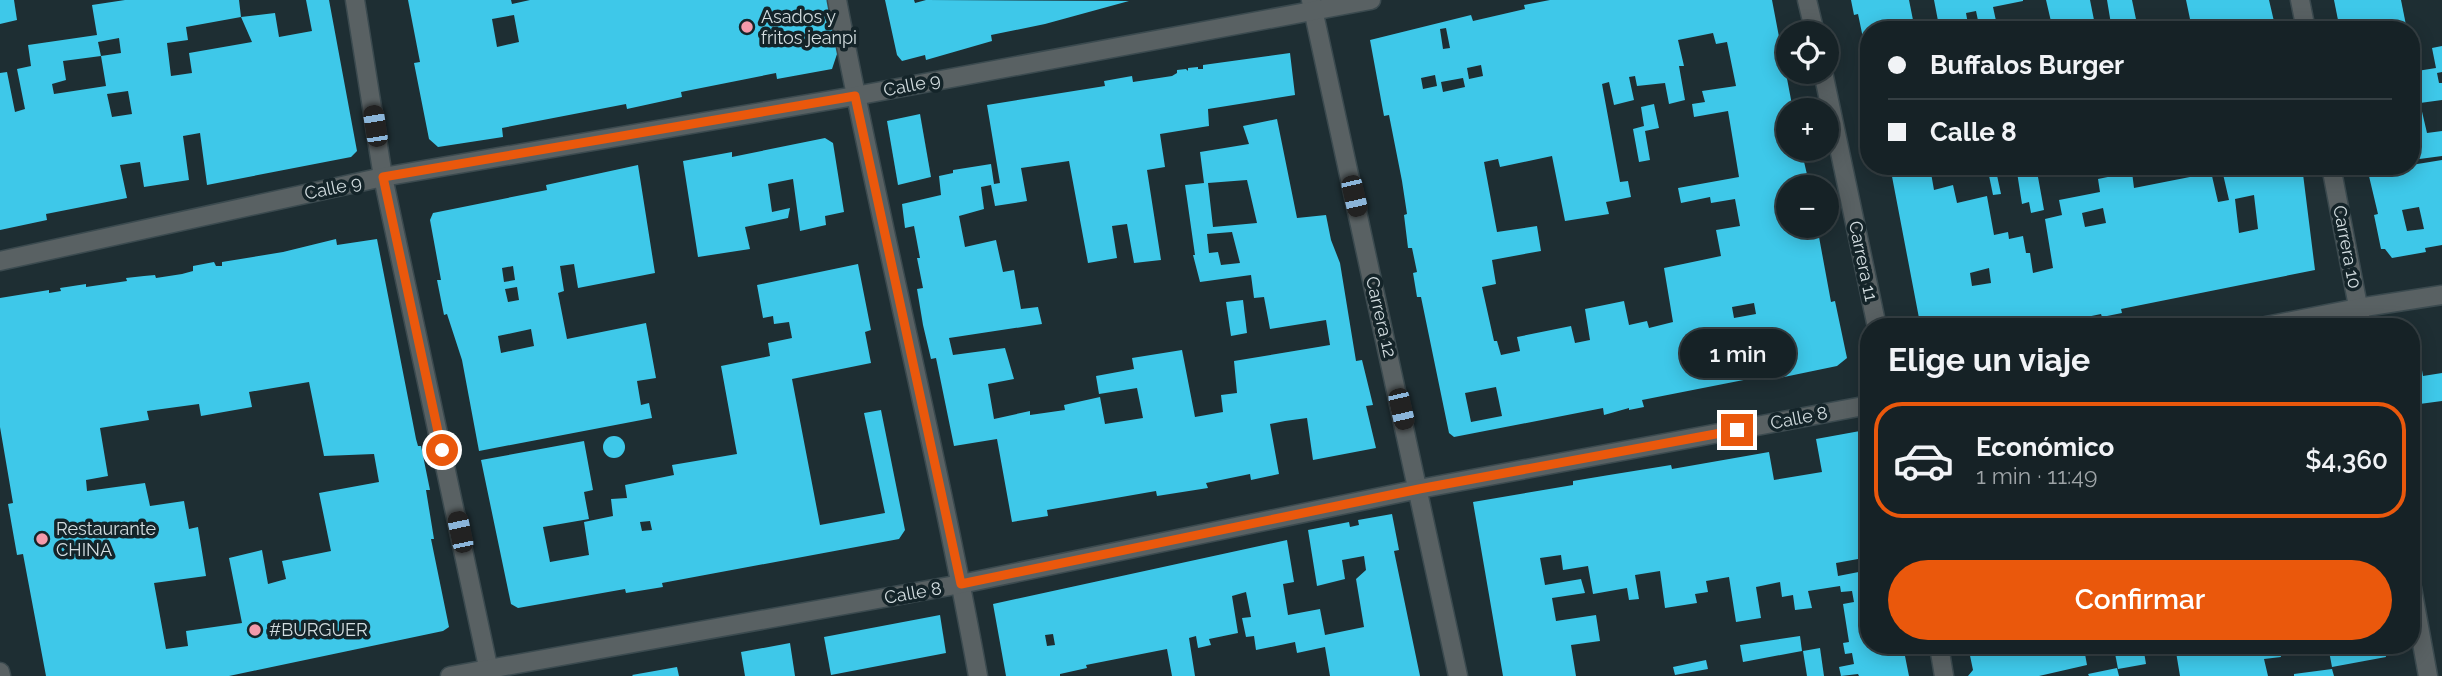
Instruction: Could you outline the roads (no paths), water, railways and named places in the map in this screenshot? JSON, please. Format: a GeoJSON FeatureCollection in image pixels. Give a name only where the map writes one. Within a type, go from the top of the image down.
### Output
{"type":"FeatureCollection","features":[{"type":"Feature","properties":{"kind":"street"},"geometry":{"type":"LineString","coordinates":[[355,0],[383,177],[490,673]]}},
{"type":"Feature","properties":{"kind":"street"},"geometry":{"type":"LineString","coordinates":[[837,0],[855,96],[961,584],[978,676]]}},
{"type":"Feature","properties":{"kind":"street","name":"Calle 9"},"geometry":{"type":"LineString","coordinates":[[0,261],[383,177],[855,96],[1311,5],[1371,0]]}},
{"type":"Feature","properties":{"kind":"street"},"geometry":{"type":"LineString","coordinates":[[1807,0],[1812,21]]}},
{"type":"Feature","properties":{"kind":"street"},"geometry":{"type":"LineString","coordinates":[[2300,0],[2304,21]]}},
{"type":"Feature","properties":{"kind":"street","name":"Carrera 12"},"geometry":{"type":"LineString","coordinates":[[1311,5],[1458,676]]}},
{"type":"Feature","properties":{"kind":"street","name":"Carrera 11"},"geometry":{"type":"LineString","coordinates":[[1826,84],[1875,318]]}},
{"type":"Feature","properties":{"kind":"street","name":"Carrera 10"},"geometry":{"type":"LineString","coordinates":[[2334,175],[2360,318]]}},
{"type":"Feature","properties":{"kind":"street"},"geometry":{"type":"LineString","coordinates":[[2307,318],[2442,295]]}},
{"type":"Feature","properties":{"kind":"street","name":"Calle 8"},"geometry":{"type":"LineString","coordinates":[[450,676],[490,673],[961,584],[1419,489],[1860,407]]}},
{"type":"Feature","properties":{"kind":"street"},"geometry":{"type":"LineString","coordinates":[[2420,632],[2428,676]]}},
{"type":"Feature","properties":{"kind":"street"},"geometry":{"type":"LineString","coordinates":[[1940,654],[1944,676]]}},
{"type":"Feature","properties":{"kind":"place","name":"Asados y fritos jeanpi"},"geometry":{"type":"Point","coordinates":[747,27]}},
{"type":"Feature","properties":{"kind":"place","name":"Restaurante CHINA"},"geometry":{"type":"Point","coordinates":[42,539]}},
{"type":"Feature","properties":{"kind":"place","name":"#BURGUER"},"geometry":{"type":"Point","coordinates":[255,630]}}]}
